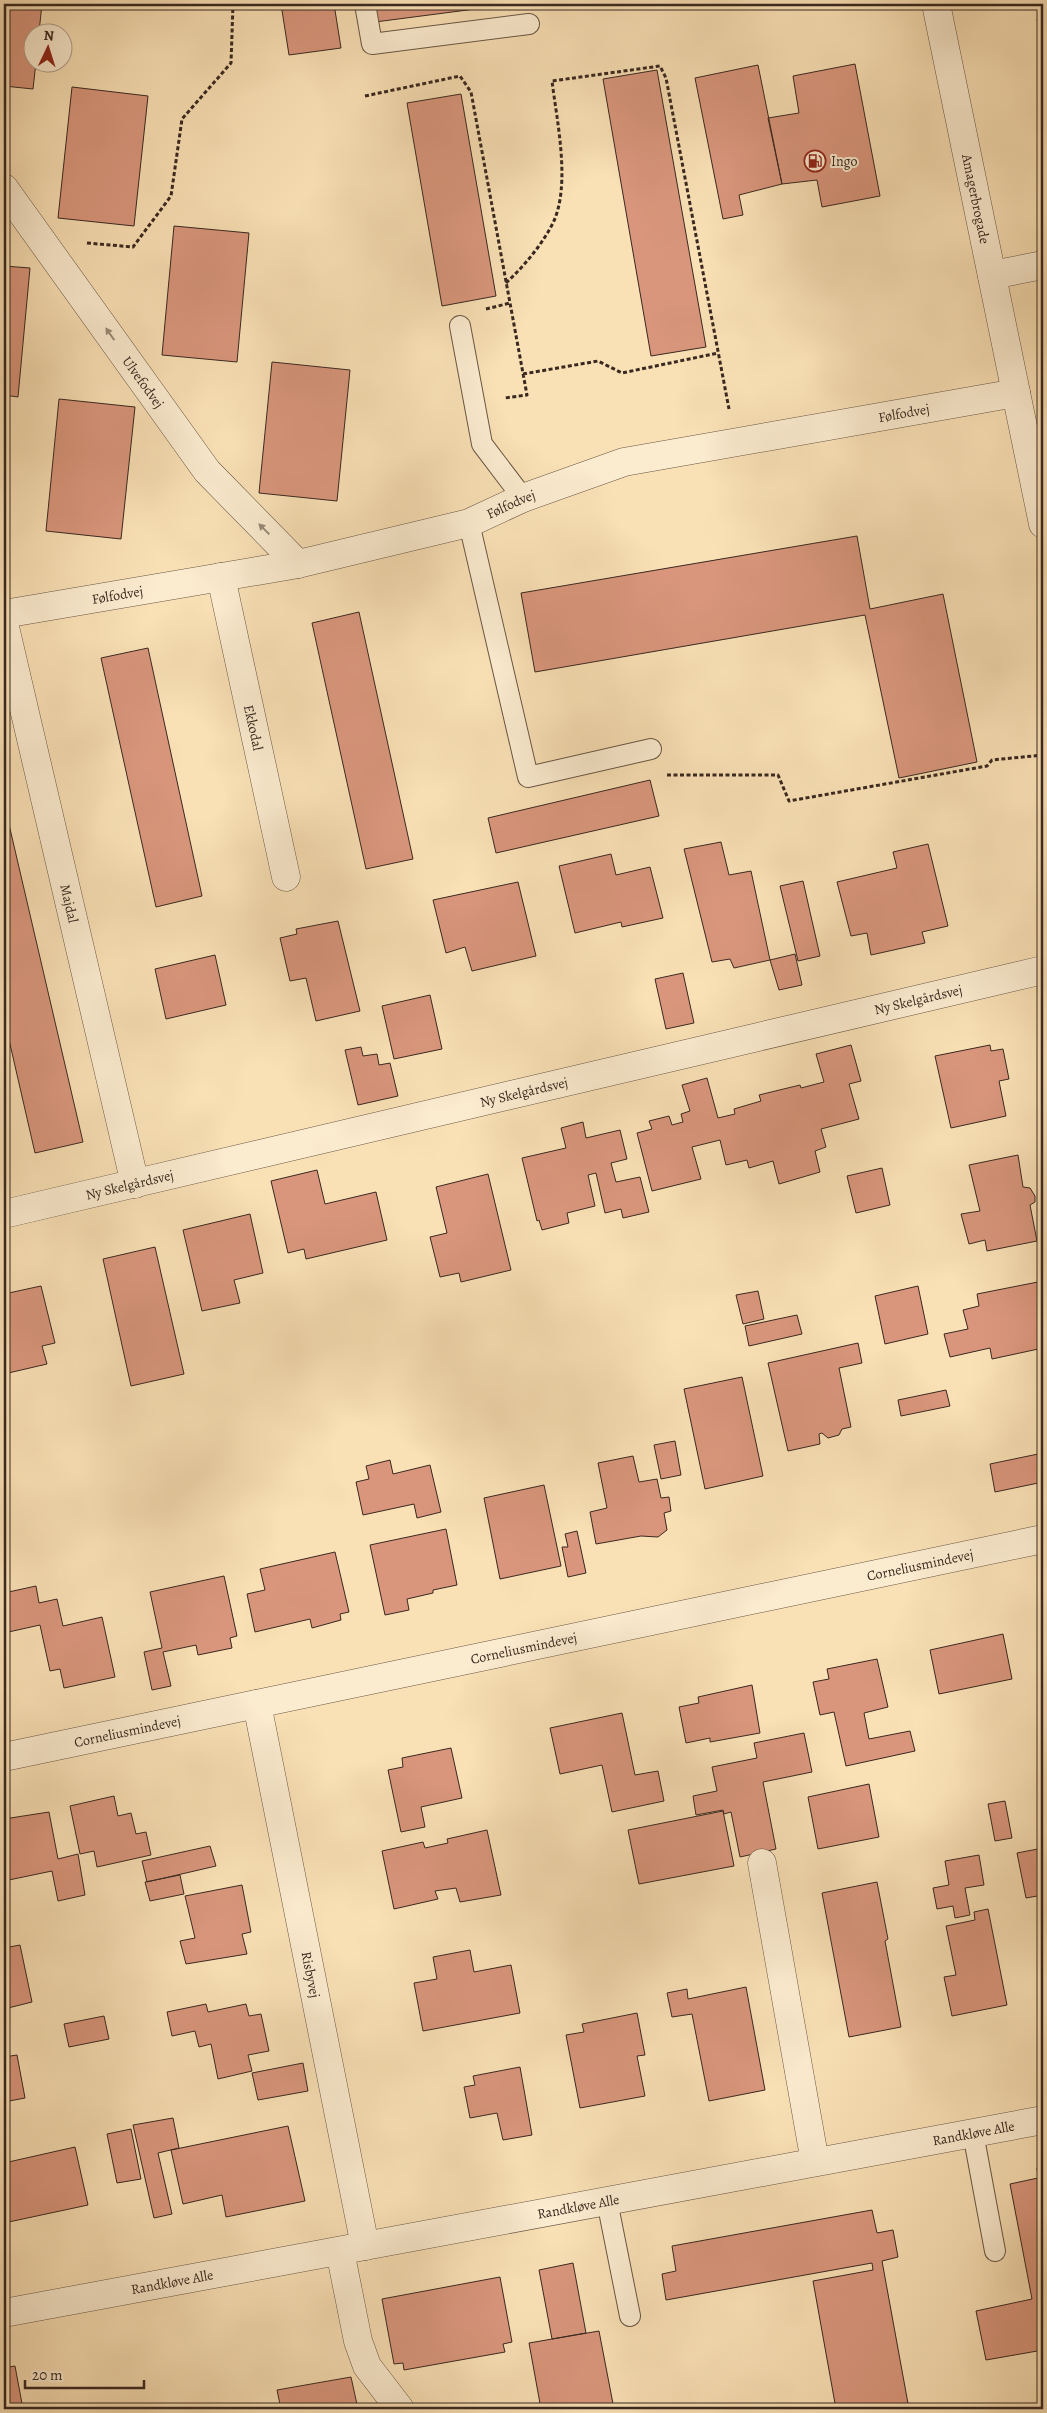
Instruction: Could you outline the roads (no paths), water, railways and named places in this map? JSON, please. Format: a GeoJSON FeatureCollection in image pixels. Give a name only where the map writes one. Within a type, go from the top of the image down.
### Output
{"type":"FeatureCollection","features":[{"type":"Feature","properties":{"kind":"street","name":"Amagerbrogade"},"geometry":{"type":"LineString","coordinates":[[936,4],[1043,524]]}},
{"type":"Feature","properties":{"kind":"street","name":"Ulvefodvej"},"geometry":{"type":"LineString","coordinates":[[4,188],[207,471],[298,564]]}},
{"type":"Feature","properties":{"kind":"street"},"geometry":{"type":"LineString","coordinates":[[992,275],[1043,265]]}},
{"type":"Feature","properties":{"kind":"street","name":"Følfodvej"},"geometry":{"type":"LineString","coordinates":[[4,614],[298,564],[469,523],[523,498],[624,462],[1016,393]]}},
{"type":"Feature","properties":{"kind":"street","name":"Ekkodal"},"geometry":{"type":"LineString","coordinates":[[221,577],[286,877]]}},
{"type":"Feature","properties":{"kind":"street","name":"Majdal"},"geometry":{"type":"LineString","coordinates":[[4,622],[135,1184]]}},
{"type":"Feature","properties":{"kind":"street","name":"Ny Skelgårdsvej"},"geometry":{"type":"LineString","coordinates":[[4,1214],[1043,970]]}},
{"type":"Feature","properties":{"kind":"street","name":"Corneliusmindevej"},"geometry":{"type":"LineString","coordinates":[[4,1757],[1043,1539]]}},
{"type":"Feature","properties":{"kind":"street","name":"Risbyvej"},"geometry":{"type":"LineString","coordinates":[[257,1704],[353,2248]]}},
{"type":"Feature","properties":{"kind":"street"},"geometry":{"type":"LineString","coordinates":[[762,1863],[815,2162]]}},
{"type":"Feature","properties":{"kind":"street","name":"Randkløve Alle"},"geometry":{"type":"LineString","coordinates":[[4,2313],[1043,2120]]}},
{"type":"Feature","properties":{"kind":"street"},"geometry":{"type":"LineString","coordinates":[[353,2248],[358,2341],[367,2366],[400,2409]]}},
{"type":"Feature","properties":{"kind":"lane"},"geometry":{"type":"LineString","coordinates":[[365,4],[372,44],[529,24]]}},
{"type":"Feature","properties":{"kind":"lane"},"geometry":{"type":"LineString","coordinates":[[460,326],[482,444],[523,498]]}},
{"type":"Feature","properties":{"kind":"lane"},"geometry":{"type":"LineString","coordinates":[[469,523],[528,777],[647,751]]}},
{"type":"Feature","properties":{"kind":"lane"},"geometry":{"type":"LineString","coordinates":[[973,2133],[995,2251]]}},
{"type":"Feature","properties":{"kind":"lane"},"geometry":{"type":"LineString","coordinates":[[607,2201],[630,2316]]}},
{"type":"Feature","properties":{"kind":"place","name":"Ingo"},"geometry":{"type":"Point","coordinates":[815,161]}}]}
